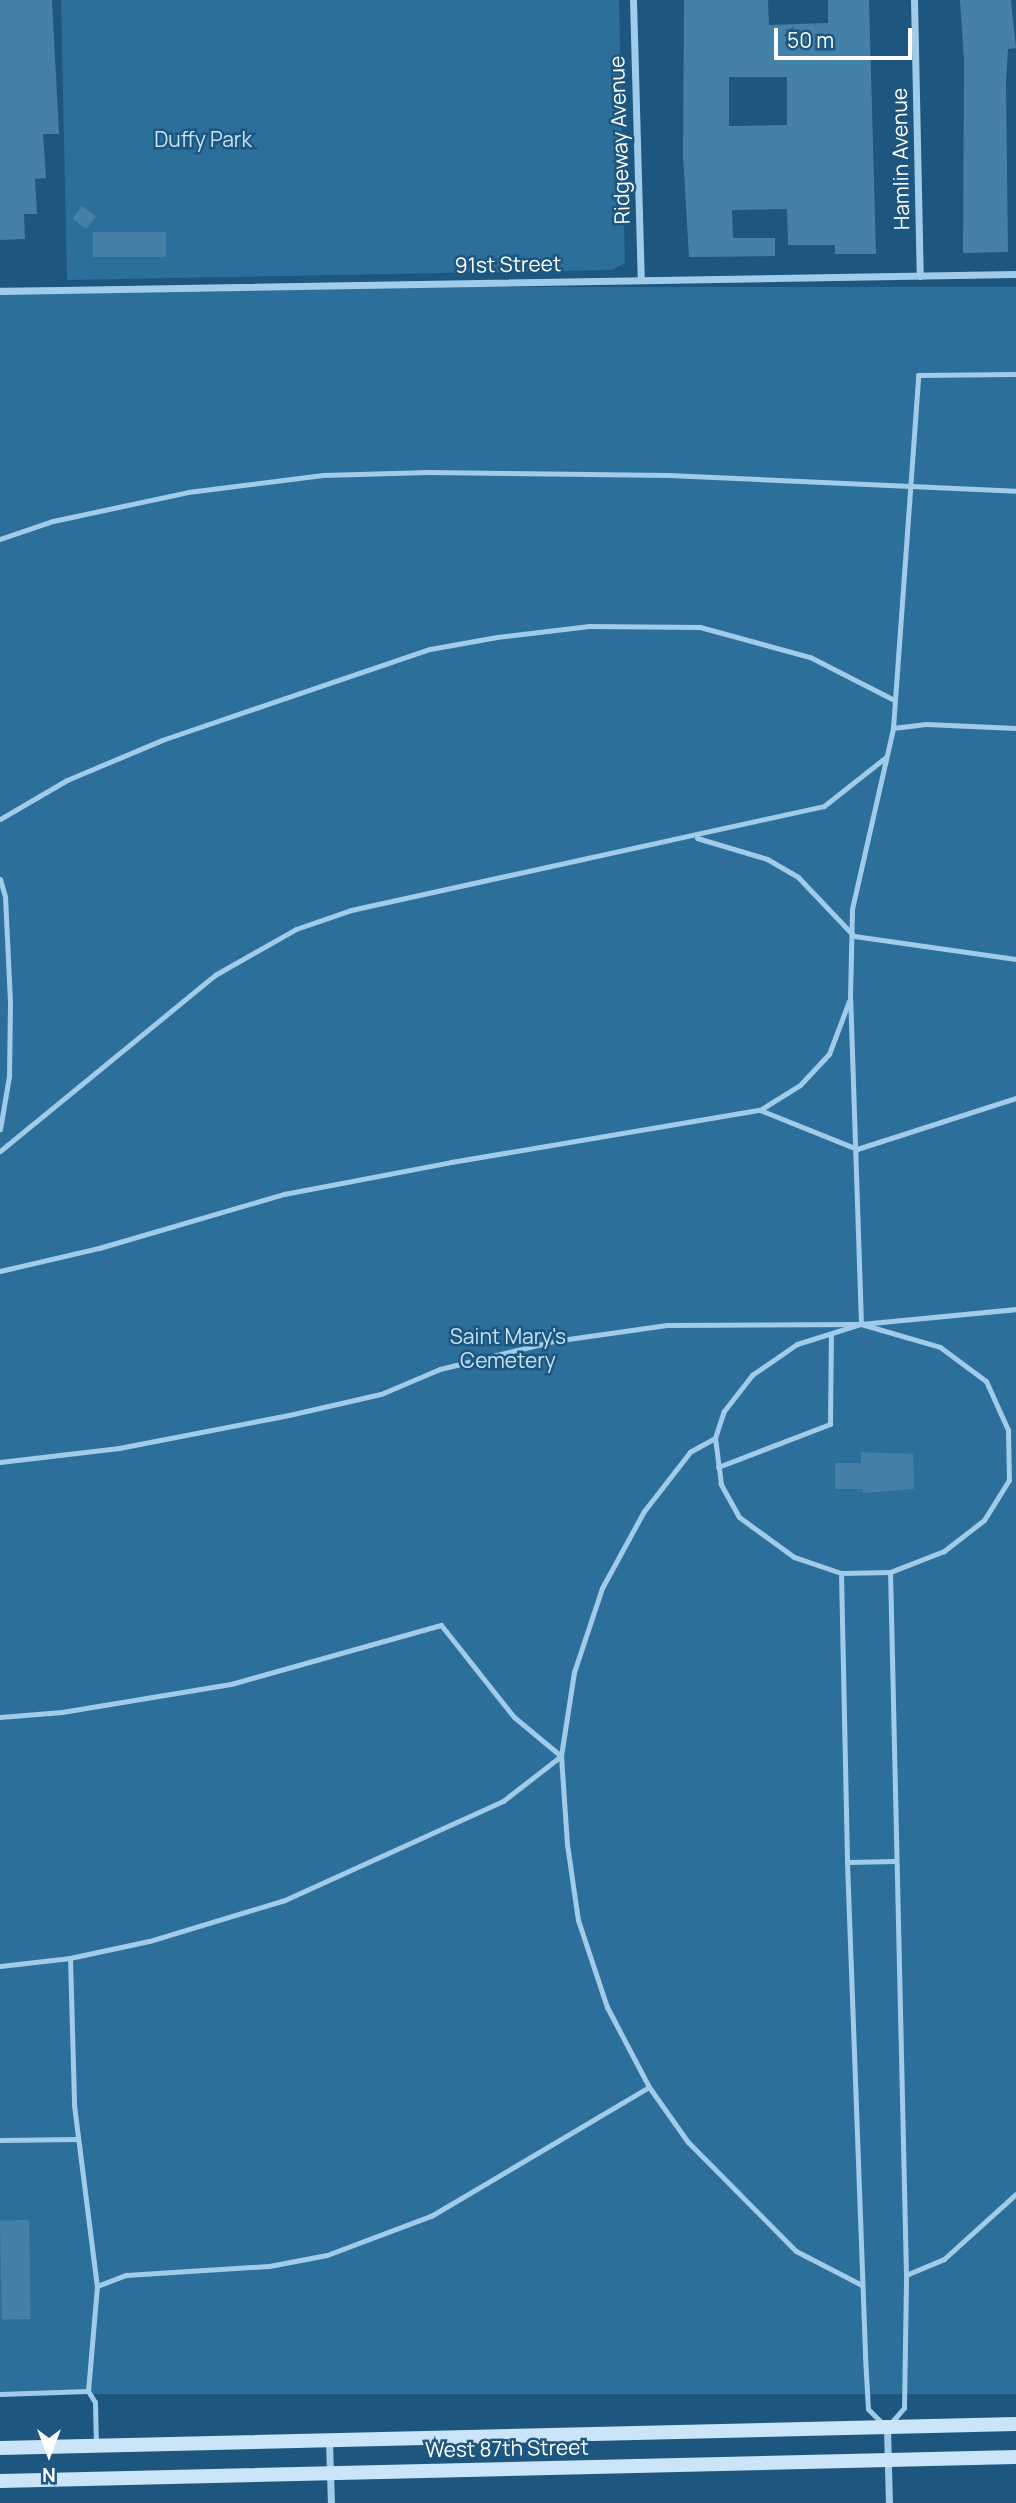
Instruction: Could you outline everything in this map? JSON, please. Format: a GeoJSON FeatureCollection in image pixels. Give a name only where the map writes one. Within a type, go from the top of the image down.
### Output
{"type":"FeatureCollection","features":[{"type":"Feature","properties":{"kind":"main road","name":"West 87th Street"},"geometry":{"type":"LineString","coordinates":[[0,2448],[1016,2424]]}},
{"type":"Feature","properties":{"kind":"main road","name":"West 87th Street"},"geometry":{"type":"LineString","coordinates":[[0,2482],[1016,2457]]}},
{"type":"Feature","properties":{"kind":"street","name":"Ridgeway Avenue"},"geometry":{"type":"LineString","coordinates":[[633,0],[641,279]]}},
{"type":"Feature","properties":{"kind":"street","name":"Hamlin Avenue"},"geometry":{"type":"LineString","coordinates":[[914,0],[920,276]]}},
{"type":"Feature","properties":{"kind":"street","name":"91st Street"},"geometry":{"type":"LineString","coordinates":[[0,291],[1016,274]]}},
{"type":"Feature","properties":{"kind":"street"},"geometry":{"type":"LineString","coordinates":[[887,2428],[889,2503]]}},
{"type":"Feature","properties":{"kind":"street"},"geometry":{"type":"LineString","coordinates":[[329,2440],[331,2503]]}},
{"type":"Feature","properties":{"kind":"lane"},"geometry":{"type":"LineString","coordinates":[[862,1324],[850,998],[854,936],[852,909],[893,728],[918,375],[1016,374]]}},
{"type":"Feature","properties":{"kind":"lane"},"geometry":{"type":"LineString","coordinates":[[0,539],[53,520],[188,492],[323,475],[551,473],[910,483],[1016,491]]}},
{"type":"Feature","properties":{"kind":"lane"},"geometry":{"type":"LineString","coordinates":[[0,819],[67,780],[175,735],[430,649],[497,637],[589,625],[700,627],[810,657],[894,700]]}},
{"type":"Feature","properties":{"kind":"lane"},"geometry":{"type":"LineString","coordinates":[[893,728],[926,724],[1016,727]]}},
{"type":"Feature","properties":{"kind":"lane"},"geometry":{"type":"LineString","coordinates":[[0,1151],[215,975],[296,929],[351,910],[695,837],[824,806],[886,757]]}},
{"type":"Feature","properties":{"kind":"lane"},"geometry":{"type":"LineString","coordinates":[[695,837],[767,859],[798,877],[854,936],[1016,959]]}},
{"type":"Feature","properties":{"kind":"lane"},"geometry":{"type":"LineString","coordinates":[[0,879],[5,897],[10,1004],[9,1076],[0,1129]]}},
{"type":"Feature","properties":{"kind":"lane"},"geometry":{"type":"LineString","coordinates":[[0,1271],[338,1182],[760,1110],[800,1085],[829,1054],[850,998]]}},
{"type":"Feature","properties":{"kind":"lane"},"geometry":{"type":"LineString","coordinates":[[760,1110],[857,1149],[1016,1098]]}},
{"type":"Feature","properties":{"kind":"lane"},"geometry":{"type":"LineString","coordinates":[[0,1462],[119,1448],[289,1415],[381,1394],[440,1368],[554,1341],[667,1325],[862,1324],[1016,1309]]}},
{"type":"Feature","properties":{"kind":"lane"},"geometry":{"type":"LineString","coordinates":[[862,1324],[940,1347],[986,1381],[1009,1430],[1009,1480],[984,1520],[944,1551],[890,1572],[841,1573],[794,1557],[755,1533],[739,1517],[721,1484],[715,1438],[724,1411],[752,1375],[797,1344],[862,1324]]}},
{"type":"Feature","properties":{"kind":"lane"},"geometry":{"type":"LineString","coordinates":[[718,1467],[831,1424],[831,1335]]}},
{"type":"Feature","properties":{"kind":"lane"},"geometry":{"type":"LineString","coordinates":[[1009,1430],[1016,1435]]}},
{"type":"Feature","properties":{"kind":"lane"},"geometry":{"type":"LineString","coordinates":[[715,1438],[690,1451],[644,1511],[602,1588],[574,1672],[561,1756],[566,1844],[578,1920],[607,2007],[649,2087],[688,2142],[744,2204],[796,2251],[862,2285]]}},
{"type":"Feature","properties":{"kind":"lane"},"geometry":{"type":"LineString","coordinates":[[841,1573],[846,1862],[868,2410],[887,2428],[904,2408],[906,2275],[890,1572]]}},
{"type":"Feature","properties":{"kind":"lane"},"geometry":{"type":"LineString","coordinates":[[0,1717],[62,1712],[231,1684],[441,1625],[514,1717],[561,1756]]}},
{"type":"Feature","properties":{"kind":"lane"},"geometry":{"type":"LineString","coordinates":[[0,1966],[70,1958],[149,1941],[285,1900],[503,1801],[561,1756]]}},
{"type":"Feature","properties":{"kind":"lane"},"geometry":{"type":"LineString","coordinates":[[846,1862],[895,1861]]}},
{"type":"Feature","properties":{"kind":"lane"},"geometry":{"type":"LineString","coordinates":[[70,1958],[78,2138],[97,2286],[88,2391],[96,2402],[96,2446]]}},
{"type":"Feature","properties":{"kind":"lane"},"geometry":{"type":"LineString","coordinates":[[97,2286],[126,2275],[269,2266],[327,2256],[431,2216],[649,2087]]}},
{"type":"Feature","properties":{"kind":"lane"},"geometry":{"type":"LineString","coordinates":[[0,2140],[78,2138]]}},
{"type":"Feature","properties":{"kind":"lane"},"geometry":{"type":"LineString","coordinates":[[906,2275],[944,2259],[1016,2194]]}},
{"type":"Feature","properties":{"kind":"lane"},"geometry":{"type":"LineString","coordinates":[[0,2394],[88,2391]]}},
{"type":"Feature","properties":{"kind":"green space","name":"Duffy Park"},"geometry":{"type":"Polygon","coordinates":[[[61,0],[619,0],[625,263],[612,270],[67,280],[61,0]]]}},
{"type":"Feature","properties":{"kind":"green space","name":"Saint Mary's Cemetery"},"geometry":{"type":"Polygon","coordinates":[[[0,287],[1016,287],[1016,2394],[0,2394],[0,287]]]}},
{"type":"Feature","properties":{"kind":"building"},"geometry":{"type":"Polygon","coordinates":[[[0,0],[52,0],[59,134],[43,134],[46,178],[35,179],[37,214],[24,214],[25,239],[0,240],[0,0]]]}},
{"type":"Feature","properties":{"kind":"building"},"geometry":{"type":"Polygon","coordinates":[[[684,0],[768,0],[769,25],[828,23],[828,0],[869,0],[876,254],[835,254],[835,245],[788,245],[787,209],[732,210],[733,238],[775,238],[775,256],[689,257],[683,155],[684,0]],[[729,77],[729,126],[787,125],[787,77],[729,77]]]}},
{"type":"Feature","properties":{"kind":"building"},"geometry":{"type":"Polygon","coordinates":[[[960,0],[1011,0],[1016,48],[1008,49],[1006,83],[1008,252],[963,253],[964,61],[960,0]]]}},
{"type":"Feature","properties":{"kind":"building"},"geometry":{"type":"Polygon","coordinates":[[[82,206],[96,216],[86,229],[73,219],[82,206]]]}},
{"type":"Feature","properties":{"kind":"building"},"geometry":{"type":"Polygon","coordinates":[[[93,232],[166,232],[166,257],[93,257],[93,232]]]}},
{"type":"Feature","properties":{"kind":"building"},"geometry":{"type":"Polygon","coordinates":[[[861,1452],[913,1454],[914,1489],[863,1493],[863,1489],[835,1489],[835,1463],[861,1463],[861,1452]]]}},
{"type":"Feature","properties":{"kind":"building"},"geometry":{"type":"Polygon","coordinates":[[[29,2220],[31,2319],[2,2319],[0,2221],[29,2220]]]}}]}
